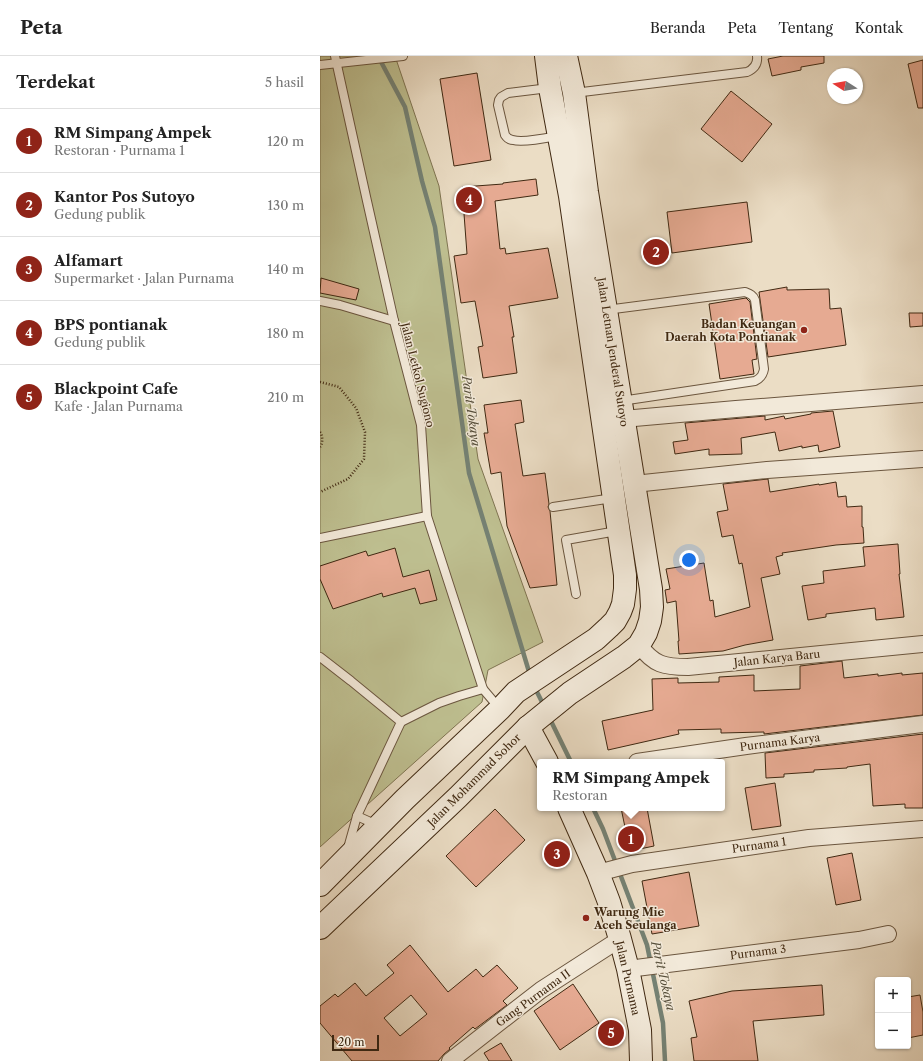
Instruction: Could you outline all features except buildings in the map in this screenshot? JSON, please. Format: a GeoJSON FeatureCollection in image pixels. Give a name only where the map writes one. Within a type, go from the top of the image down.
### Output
{"type":"FeatureCollection","features":[{"type":"Feature","properties":{"kind":"street","name":"Jalan Letnan Jenderal Sutoyo"},"geometry":{"type":"LineString","coordinates":[[546,56],[559,136],[578,194],[606,310],[651,589],[652,607],[650,621],[646,633],[639,645]]}},
{"type":"Feature","properties":{"kind":"street","name":"Jalan Letnan Jenderal Sutoyo"},"geometry":{"type":"LineString","coordinates":[[500,709],[516,692],[596,639],[609,627],[615,621],[620,612],[623,604],[625,589],[625,576],[613,498],[578,194],[574,93],[566,56]]}},
{"type":"Feature","properties":{"kind":"street"},"geometry":{"type":"LineString","coordinates":[[622,410],[736,408],[923,394]]}},
{"type":"Feature","properties":{"kind":"street"},"geometry":{"type":"LineString","coordinates":[[634,484],[767,470],[923,459]]}},
{"type":"Feature","properties":{"kind":"street","name":"Jalan Karya Baru"},"geometry":{"type":"LineString","coordinates":[[639,645],[652,660],[663,665],[688,667],[923,644]]}},
{"type":"Feature","properties":{"kind":"street","name":"Jalan Mohammad Sohor"},"geometry":{"type":"LineString","coordinates":[[320,928],[458,797],[531,724],[570,693],[624,657],[639,645]]}},
{"type":"Feature","properties":{"kind":"street"},"geometry":{"type":"LineString","coordinates":[[320,885],[405,798],[500,709]]}},
{"type":"Feature","properties":{"kind":"street"},"geometry":{"type":"LineString","coordinates":[[531,724],[546,759]]}},
{"type":"Feature","properties":{"kind":"street","name":"Purnama Karya"},"geometry":{"type":"LineString","coordinates":[[657,759],[746,746],[923,724]]}},
{"type":"Feature","properties":{"kind":"street","name":"Jalan Purnama"},"geometry":{"type":"LineString","coordinates":[[571,811],[605,871],[608,902],[620,938],[635,968],[641,1061]]}},
{"type":"Feature","properties":{"kind":"street","name":"Purnama 1"},"geometry":{"type":"LineString","coordinates":[[605,871],[632,864],[809,838],[923,829]]}},
{"type":"Feature","properties":{"kind":"street","name":"Purnama 3"},"geometry":{"type":"LineString","coordinates":[[635,968],[859,940],[888,934]]}},
{"type":"Feature","properties":{"kind":"street","name":"Gang Purnama II"},"geometry":{"type":"LineString","coordinates":[[450,1061],[541,990],[620,938]]}},
{"type":"Feature","properties":{"kind":"lane"},"geometry":{"type":"LineString","coordinates":[[320,65],[336,60],[363,60],[400,56]]}},
{"type":"Feature","properties":{"kind":"lane"},"geometry":{"type":"LineString","coordinates":[[574,93],[747,72],[753,69],[756,65],[758,60],[757,56]]}},
{"type":"Feature","properties":{"kind":"lane","name":"Jalan Letkol Sugiono"},"geometry":{"type":"LineString","coordinates":[[336,60],[394,321],[421,425],[427,516],[483,689],[500,709]]}},
{"type":"Feature","properties":{"kind":"lane"},"geometry":{"type":"LineString","coordinates":[[550,88],[508,93],[501,97],[498,105],[505,135],[508,139],[521,141],[559,136]]}},
{"type":"Feature","properties":{"kind":"lane"},"geometry":{"type":"LineString","coordinates":[[606,310],[745,292],[753,296],[755,300],[764,369],[761,378],[755,381],[622,410]]}},
{"type":"Feature","properties":{"kind":"lane"},"geometry":{"type":"LineString","coordinates":[[320,301],[340,305],[394,321]]}},
{"type":"Feature","properties":{"kind":"lane"},"geometry":{"type":"LineString","coordinates":[[553,507],[613,498]]}},
{"type":"Feature","properties":{"kind":"lane"},"geometry":{"type":"LineString","coordinates":[[320,538],[427,516]]}},
{"type":"Feature","properties":{"kind":"lane"},"geometry":{"type":"LineString","coordinates":[[576,594],[566,540],[618,531]]}},
{"type":"Feature","properties":{"kind":"lane"},"geometry":{"type":"LineString","coordinates":[[320,657],[401,722]]}},
{"type":"Feature","properties":{"kind":"lane"},"geometry":{"type":"LineString","coordinates":[[344,861],[357,816],[401,722],[439,703],[483,689]]}},
{"type":"Feature","properties":{"kind":"lane"},"geometry":{"type":"LineString","coordinates":[[357,816],[379,825]]}},
{"type":"Feature","properties":{"kind":"path"},"geometry":{"type":"LineString","coordinates":[[320,382],[339,388],[356,408],[365,432],[364,458],[348,479],[320,492]]}},
{"type":"Feature","properties":{"kind":"path"},"geometry":{"type":"LineString","coordinates":[[320,432],[322,435],[322,444],[320,447]]}},
{"type":"Feature","properties":{"kind":"green space"},"geometry":{"type":"Polygon","coordinates":[[[320,56],[395,56],[439,186],[478,459],[543,642],[488,670],[482,702],[320,847],[320,56]]]}},
{"type":"Feature","properties":{"kind":"waterway","name":"Parit Tokaya"},"geometry":{"type":"LineString","coordinates":[[379,58],[405,107],[422,181],[435,227],[469,473],[530,675]]}},
{"type":"Feature","properties":{"kind":"waterway","name":"Parit Tokaya"},"geometry":{"type":"LineString","coordinates":[[534,686],[544,706]]}},
{"type":"Feature","properties":{"kind":"waterway","name":"Parit Tokaya"},"geometry":{"type":"LineString","coordinates":[[549,717],[570,759]]}},
{"type":"Feature","properties":{"kind":"waterway","name":"Parit Tokaya"},"geometry":{"type":"LineString","coordinates":[[594,811],[603,829],[647,945],[663,1023],[665,1061]]}},
{"type":"Feature","properties":{"kind":"place","name":"BPS pontianak"},"geometry":{"type":"Point","coordinates":[469,200]}},
{"type":"Feature","properties":{"kind":"place","name":"Kantor Pos Sutoyo"},"geometry":{"type":"Point","coordinates":[656,252]}},
{"type":"Feature","properties":{"kind":"place","name":"Badan Keuangan Daerah Kota Pontianak"},"geometry":{"type":"Point","coordinates":[804,330]}},
{"type":"Feature","properties":{"kind":"place","name":"RM Simpang Ampek"},"geometry":{"type":"Point","coordinates":[631,839]}},
{"type":"Feature","properties":{"kind":"place","name":"Alfamart"},"geometry":{"type":"Point","coordinates":[557,854]}},
{"type":"Feature","properties":{"kind":"place","name":"Warung Mie Aceh Seulanga"},"geometry":{"type":"Point","coordinates":[586,918]}},
{"type":"Feature","properties":{"kind":"place","name":"Blackpoint Cafe"},"geometry":{"type":"Point","coordinates":[611,1033]}}]}
